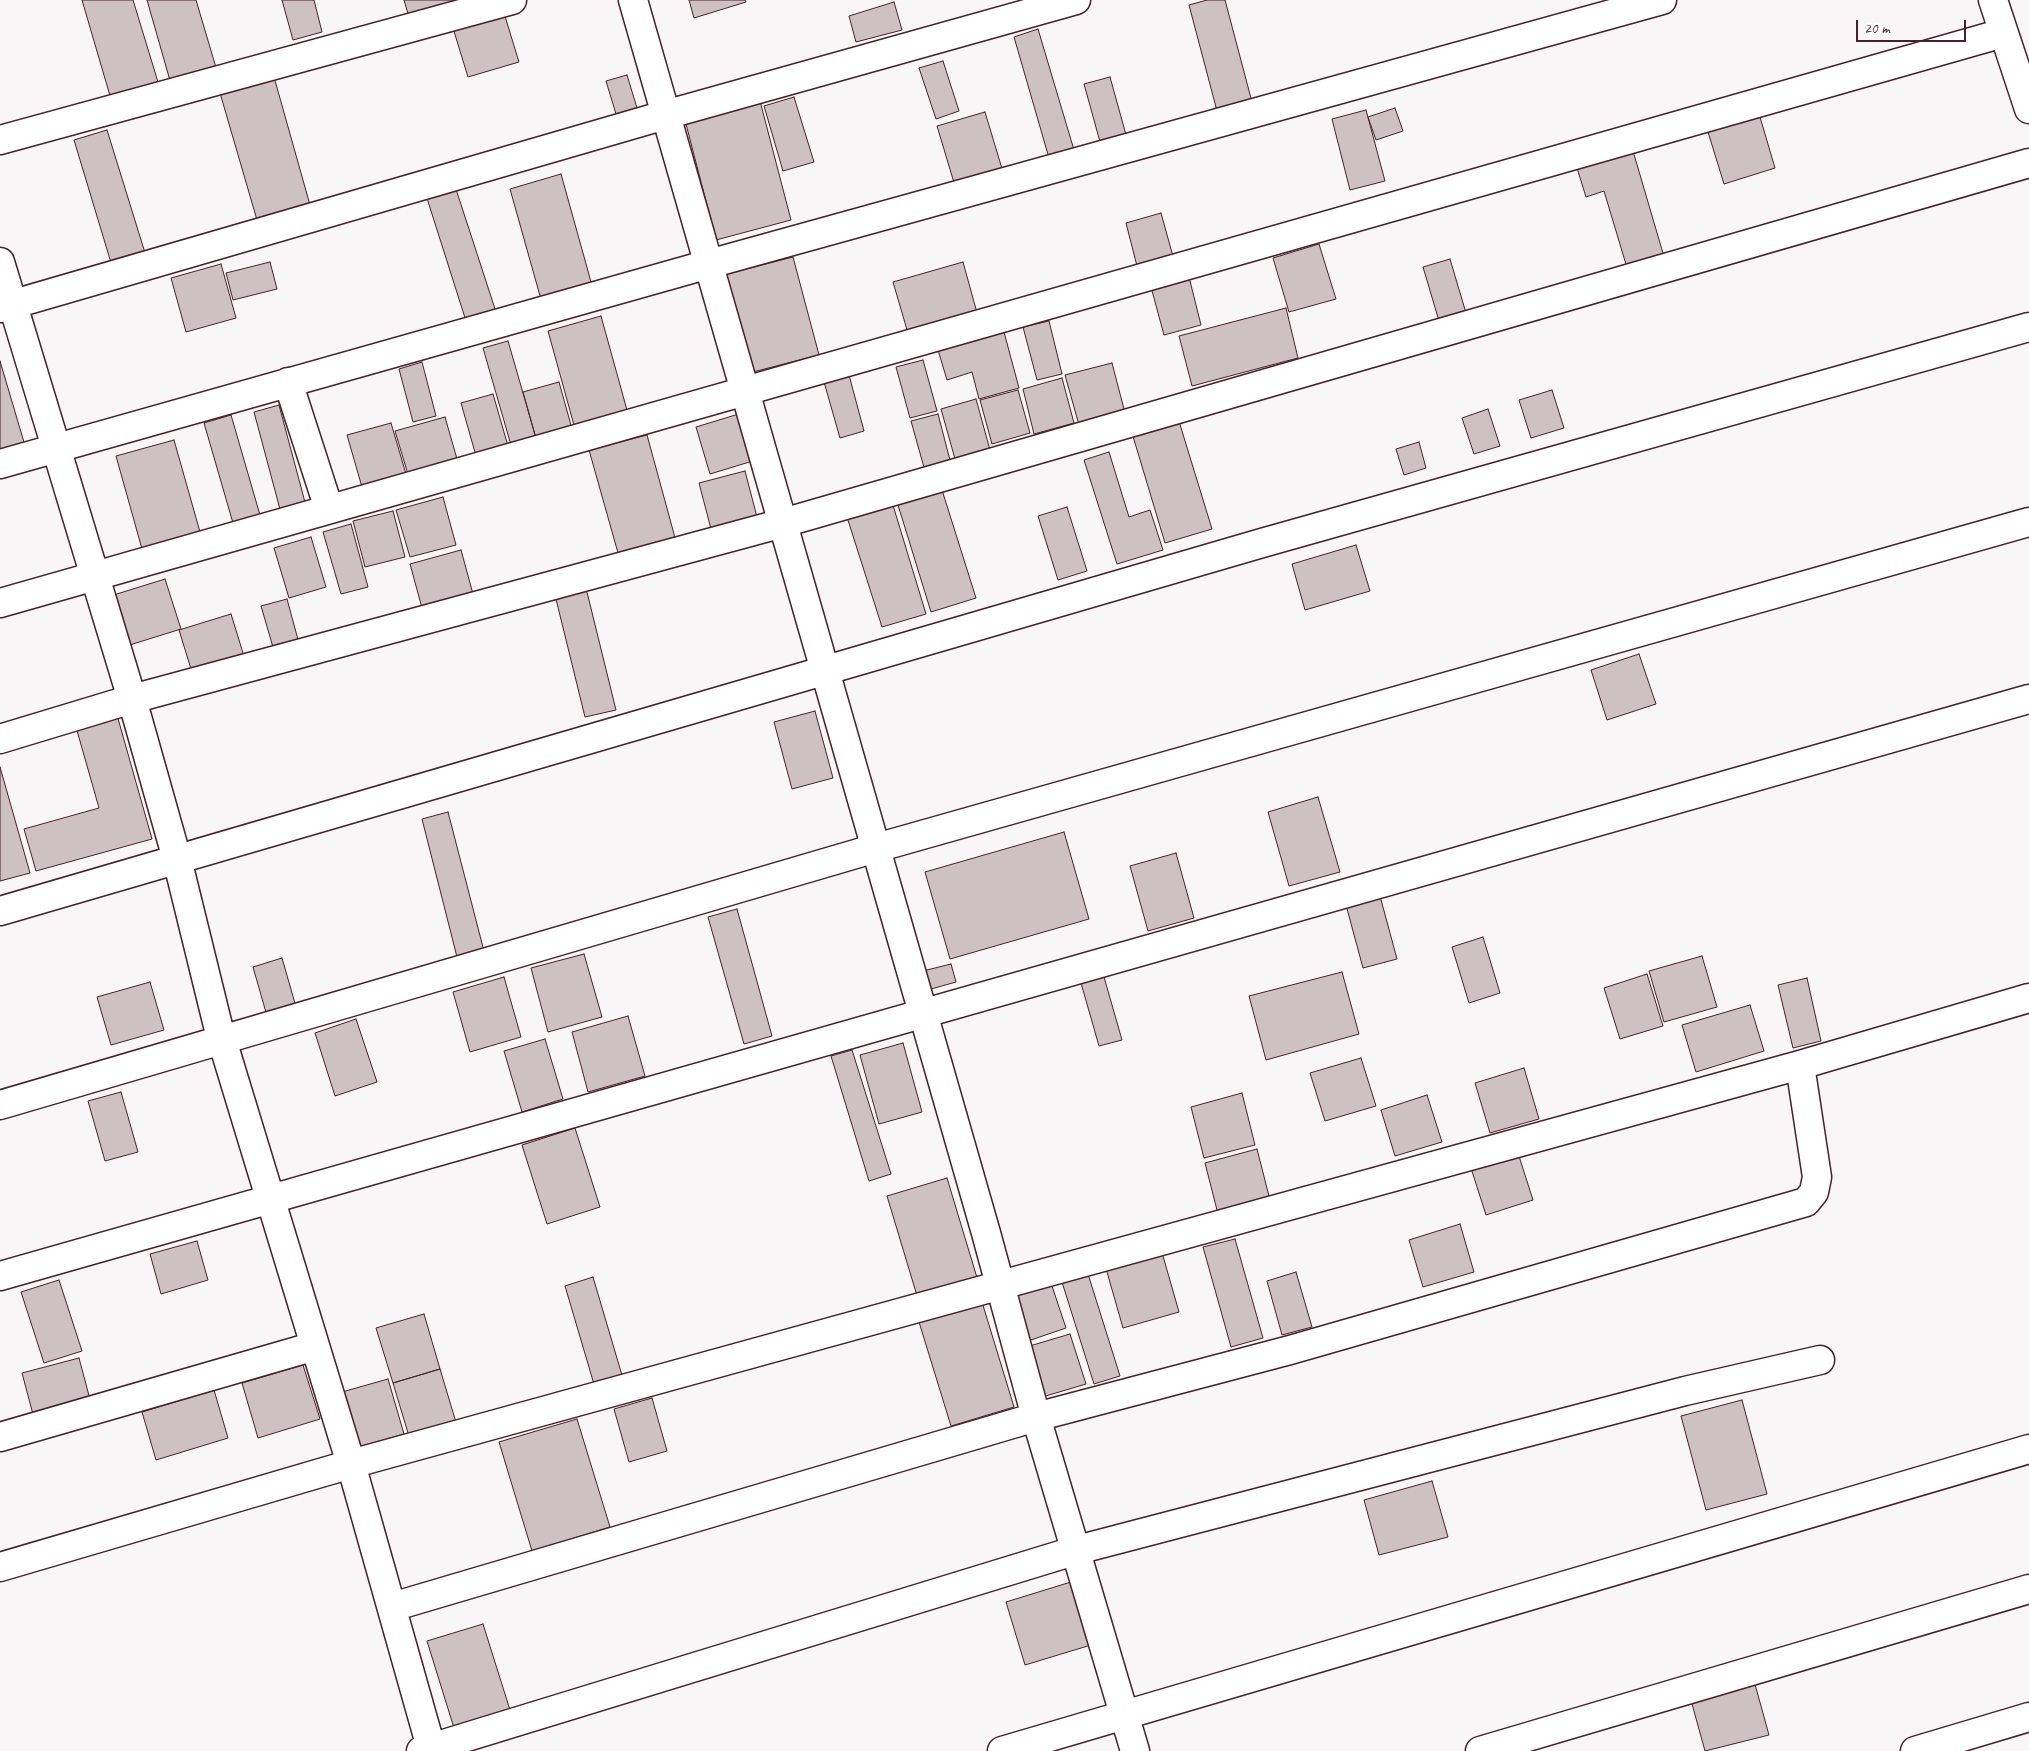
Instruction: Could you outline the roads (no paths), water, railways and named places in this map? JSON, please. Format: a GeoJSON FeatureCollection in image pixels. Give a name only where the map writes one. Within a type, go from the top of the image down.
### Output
{"type":"FeatureCollection","features":[{"type":"Feature","properties":{"kind":"street"},"geometry":{"type":"LineString","coordinates":[[0,140],[512,0]]}},
{"type":"Feature","properties":{"kind":"street"},"geometry":{"type":"LineString","coordinates":[[633,0],[1002,1286],[1036,1416],[1135,1751]]}},
{"type":"Feature","properties":{"kind":"street"},"geometry":{"type":"LineString","coordinates":[[6,306],[665,115],[1076,0]]}},
{"type":"Feature","properties":{"kind":"street"},"geometry":{"type":"LineString","coordinates":[[0,464],[709,264],[1662,0]]}},
{"type":"Feature","properties":{"kind":"street"},"geometry":{"type":"LineString","coordinates":[[1993,0],[2029,109]]}},
{"type":"Feature","properties":{"kind":"street"},"geometry":{"type":"LineString","coordinates":[[0,603],[2003,33]]}},
{"type":"Feature","properties":{"kind":"street"},"geometry":{"type":"LineString","coordinates":[[0,739],[132,699],[783,523],[2029,163]]}},
{"type":"Feature","properties":{"kind":"street"},"geometry":{"type":"LineString","coordinates":[[0,262],[6,306],[56,447],[132,699],[177,859],[222,1040],[351,1464],[392,1607],[428,1750],[1077,1550],[1676,1394],[1820,1360]]}},
{"type":"Feature","properties":{"kind":"street"},"geometry":{"type":"LineString","coordinates":[[0,910],[1262,543],[2029,327]]}},
{"type":"Feature","properties":{"kind":"street"},"geometry":{"type":"LineString","coordinates":[[288,382],[329,509]]}},
{"type":"Feature","properties":{"kind":"street"},"geometry":{"type":"LineString","coordinates":[[0,1105],[876,848],[2029,522]]}},
{"type":"Feature","properties":{"kind":"street"},"geometry":{"type":"LineString","coordinates":[[0,1276],[924,1015],[2029,699]]}},
{"type":"Feature","properties":{"kind":"street"},"geometry":{"type":"LineString","coordinates":[[0,1567],[351,1464],[1800,1065],[2029,998]]}},
{"type":"Feature","properties":{"kind":"street"},"geometry":{"type":"LineString","coordinates":[[392,1607],[1036,1416],[1299,1347],[1806,1202],[1814,1192],[1818,1177],[1800,1065]]}},
{"type":"Feature","properties":{"kind":"street"},"geometry":{"type":"LineString","coordinates":[[0,1437],[315,1346]]}},
{"type":"Feature","properties":{"kind":"street"},"geometry":{"type":"LineString","coordinates":[[1002,1751],[2029,1449]]}},
{"type":"Feature","properties":{"kind":"street"},"geometry":{"type":"LineString","coordinates":[[1480,1751],[2029,1589]]}},
{"type":"Feature","properties":{"kind":"street"},"geometry":{"type":"LineString","coordinates":[[1915,1751],[2029,1718]]}}]}
